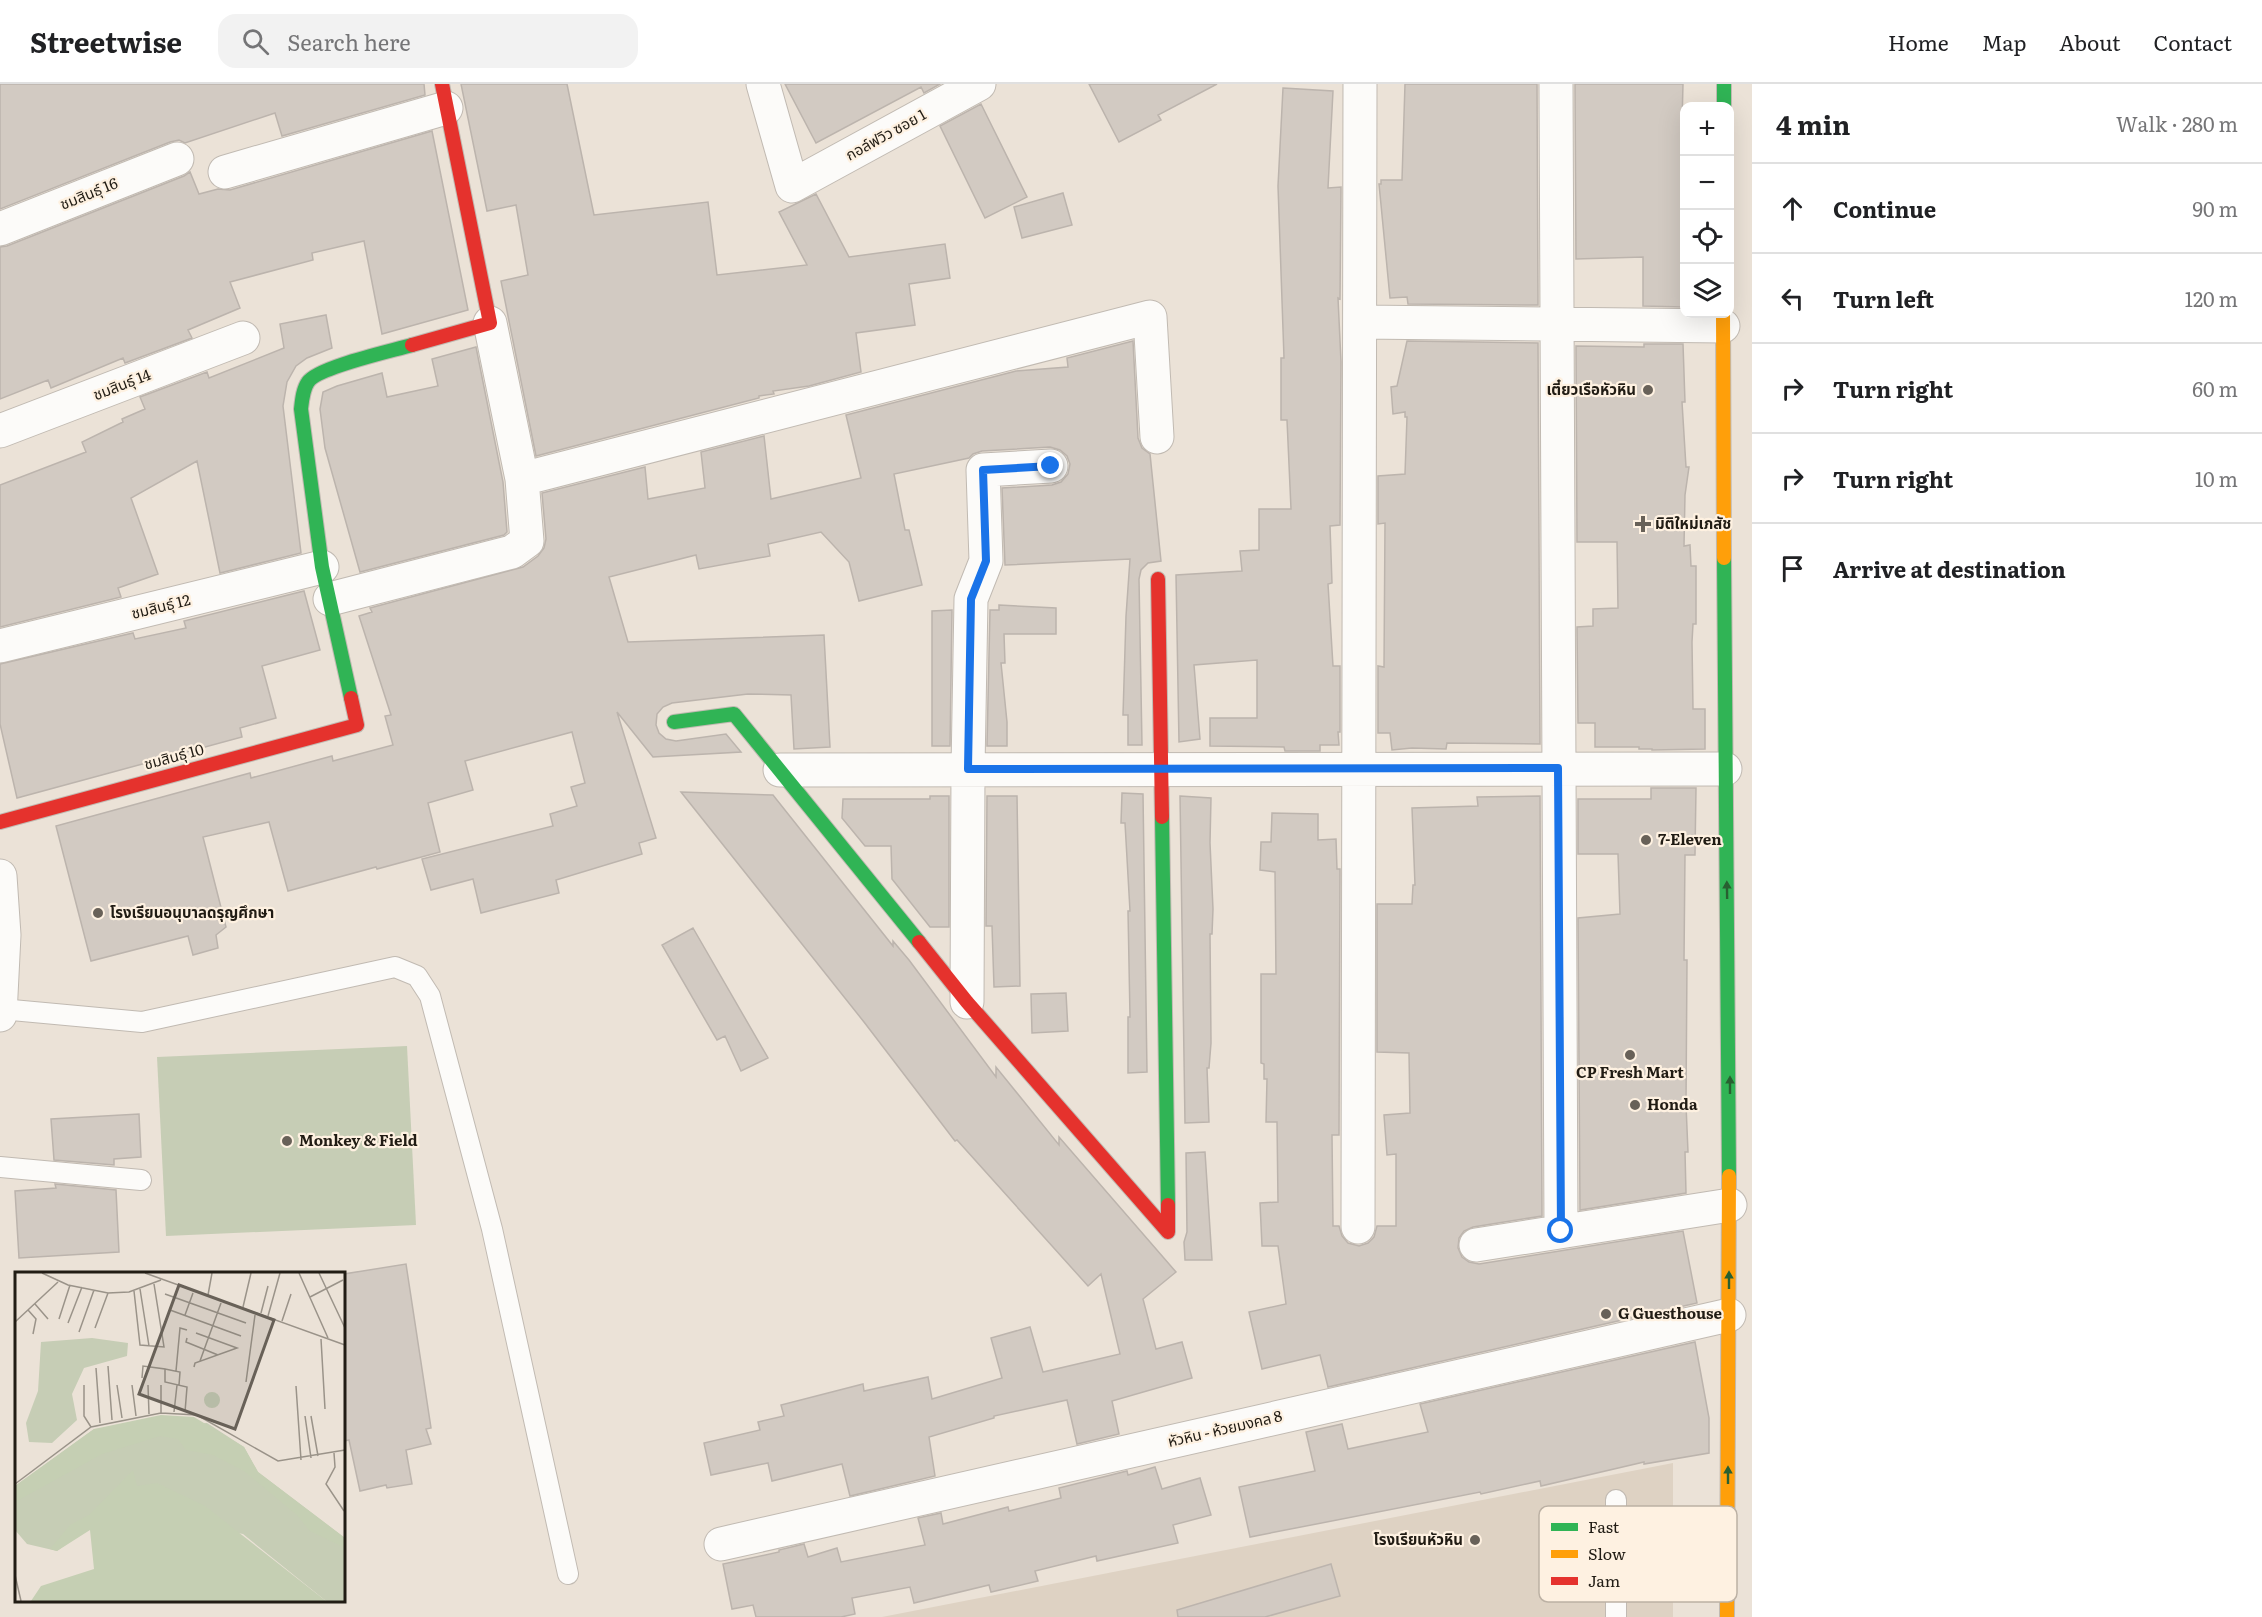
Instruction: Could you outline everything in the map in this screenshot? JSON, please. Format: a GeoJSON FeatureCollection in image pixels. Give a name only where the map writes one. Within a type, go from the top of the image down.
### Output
{"type":"FeatureCollection","features":[{"type":"Feature","properties":{"kind":"street","name":"กอล์ฟวิว ซอย 1"},"geometry":{"type":"LineString","coordinates":[[764,84],[792,186],[979,84]]}},
{"type":"Feature","properties":{"kind":"street"},"geometry":{"type":"LineString","coordinates":[[1359,1227],[1360,84]]}},
{"type":"Feature","properties":{"kind":"street"},"geometry":{"type":"LineString","coordinates":[[1556,84],[1561,1231]]}},
{"type":"Feature","properties":{"kind":"street"},"geometry":{"type":"LineString","coordinates":[[1724,84],[1724,102]]}},
{"type":"Feature","properties":{"kind":"street"},"geometry":{"type":"LineString","coordinates":[[225,172],[444,96],[522,479],[527,541],[512,552],[330,599],[322,567],[301,409],[305,387],[311,376],[331,368],[490,323]]}},
{"type":"Feature","properties":{"kind":"street","name":"ชมสินธุ์ 16"},"geometry":{"type":"LineString","coordinates":[[0,229],[177,159]]}},
{"type":"Feature","properties":{"kind":"street"},"geometry":{"type":"LineString","coordinates":[[522,479],[1150,317],[1157,437]]}},
{"type":"Feature","properties":{"kind":"street"},"geometry":{"type":"LineString","coordinates":[[1360,322],[1556,324],[1723,320],[1725,769],[1730,1064],[1728,1506]]}},
{"type":"Feature","properties":{"kind":"street","name":"ชมสินธุ์ 14"},"geometry":{"type":"LineString","coordinates":[[0,431],[243,338]]}},
{"type":"Feature","properties":{"kind":"street"},"geometry":{"type":"LineString","coordinates":[[967,1002],[971,599],[986,561],[983,470],[1051,466]]}},
{"type":"Feature","properties":{"kind":"street","name":"ชมสินธุ์ 12"},"geometry":{"type":"LineString","coordinates":[[0,646],[322,567]]}},
{"type":"Feature","properties":{"kind":"street"},"geometry":{"type":"LineString","coordinates":[[674,723],[734,714],[967,1002],[1168,1232],[1158,579]]}},
{"type":"Feature","properties":{"kind":"street","name":"ชมสินธุ์ 10"},"geometry":{"type":"LineString","coordinates":[[0,822],[357,724],[330,599]]}},
{"type":"Feature","properties":{"kind":"street"},"geometry":{"type":"LineString","coordinates":[[780,770],[1725,769]]}},
{"type":"Feature","properties":{"kind":"street"},"geometry":{"type":"LineString","coordinates":[[0,876],[4,935],[0,1012]]}},
{"type":"Feature","properties":{"kind":"street"},"geometry":{"type":"LineString","coordinates":[[1476,1245],[1730,1205]]}},
{"type":"Feature","properties":{"kind":"street","name":"หัวหิน - ห้วยมงคล 8"},"geometry":{"type":"LineString","coordinates":[[721,1544],[1729,1314]]}},
{"type":"Feature","properties":{"kind":"street"},"geometry":{"type":"LineString","coordinates":[[1727,1602],[1727,1617]]}},
{"type":"Feature","properties":{"kind":"lane"},"geometry":{"type":"LineString","coordinates":[[0,1012],[142,1022],[395,967],[417,976],[430,996],[492,1229],[568,1575]]}},
{"type":"Feature","properties":{"kind":"lane"},"geometry":{"type":"LineString","coordinates":[[0,1167],[141,1180]]}},
{"type":"Feature","properties":{"kind":"lane"},"geometry":{"type":"LineString","coordinates":[[1616,1500],[1616,1506]]}},
{"type":"Feature","properties":{"kind":"shaded area","name":"โรงเรียนหัวหิน"},"geometry":{"type":"Polygon","coordinates":[[[1673,1463],[1673,1506],[1539,1506],[1539,1602],[1673,1602],[1673,1617],[882,1617],[1673,1463]]]}},
{"type":"Feature","properties":{"kind":"green space","name":"Monkey & Field"},"geometry":{"type":"Polygon","coordinates":[[[407,1046],[416,1225],[166,1236],[157,1057],[407,1046]]]}},
{"type":"Feature","properties":{"kind":"building"},"geometry":{"type":"Polygon","coordinates":[[[0,84],[424,84],[425,95],[282,136],[275,113],[185,143],[179,140],[170,142],[0,209],[0,84]]]}},
{"type":"Feature","properties":{"kind":"building"},"geometry":{"type":"Polygon","coordinates":[[[461,84],[567,84],[594,215],[708,202],[717,275],[807,265],[779,212],[816,194],[849,257],[945,244],[950,278],[909,284],[915,325],[856,333],[861,372],[809,386],[773,391],[774,394],[759,396],[759,398],[536,456],[501,281],[528,275],[516,205],[487,211],[461,84]]]}},
{"type":"Feature","properties":{"kind":"building"},"geometry":{"type":"Polygon","coordinates":[[[785,84],[940,84],[924,93],[921,87],[816,143],[785,84]]]}},
{"type":"Feature","properties":{"kind":"building"},"geometry":{"type":"Polygon","coordinates":[[[1089,84],[1217,84],[1158,115],[1161,120],[1119,142],[1089,84]]]}},
{"type":"Feature","properties":{"kind":"building"},"geometry":{"type":"Polygon","coordinates":[[[1405,84],[1537,84],[1538,305],[1408,304],[1407,297],[1390,298],[1379,184],[1381,180],[1402,180],[1405,84]]]}},
{"type":"Feature","properties":{"kind":"building"},"geometry":{"type":"Polygon","coordinates":[[[1575,84],[1683,84],[1683,102],[1680,102],[1680,307],[1643,306],[1643,257],[1576,259],[1575,84]]]}},
{"type":"Feature","properties":{"kind":"building"},"geometry":{"type":"Polygon","coordinates":[[[1283,88],[1333,91],[1328,188],[1341,187],[1340,299],[1338,298],[1341,362],[1340,525],[1330,526],[1332,583],[1328,584],[1333,666],[1340,666],[1340,732],[1338,732],[1339,745],[1320,745],[1320,751],[1285,751],[1284,747],[1210,746],[1210,718],[1257,718],[1257,660],[1194,665],[1200,739],[1179,742],[1176,575],[1242,571],[1240,551],[1259,550],[1259,509],[1291,509],[1287,420],[1281,420],[1281,358],[1284,358],[1278,186],[1283,88]]]}},
{"type":"Feature","properties":{"kind":"building"},"geometry":{"type":"Polygon","coordinates":[[[981,104],[1027,197],[985,218],[940,126],[981,104]]]}},
{"type":"Feature","properties":{"kind":"building"},"geometry":{"type":"Polygon","coordinates":[[[432,131],[468,310],[382,334],[364,241],[312,253],[313,260],[230,282],[240,308],[188,330],[192,338],[125,363],[123,358],[51,388],[48,380],[0,399],[0,247],[190,172],[199,194],[218,189],[230,190],[432,131]]]}},
{"type":"Feature","properties":{"kind":"building"},"geometry":{"type":"Polygon","coordinates":[[[1063,193],[1072,225],[1022,238],[1014,207],[1063,193]]]}},
{"type":"Feature","properties":{"kind":"building"},"geometry":{"type":"Polygon","coordinates":[[[326,315],[332,348],[307,358],[296,366],[287,382],[283,406],[301,553],[220,573],[197,461],[131,498],[158,574],[118,588],[121,597],[0,627],[0,485],[86,452],[82,442],[123,422],[122,419],[145,409],[140,397],[207,372],[209,378],[284,348],[280,324],[326,315]]]}},
{"type":"Feature","properties":{"kind":"building"},"geometry":{"type":"Polygon","coordinates":[[[1133,341],[1138,438],[1142,448],[1150,454],[1161,561],[1148,563],[1141,570],[1139,579],[1142,745],[1128,745],[1128,715],[1123,715],[1130,559],[1005,565],[1002,488],[1052,485],[1061,482],[1068,474],[1070,464],[1067,456],[1060,450],[1050,447],[982,451],[969,458],[894,474],[905,530],[909,530],[922,585],[859,601],[849,562],[821,532],[768,544],[770,556],[699,569],[696,555],[609,577],[628,642],[824,635],[830,747],[794,749],[791,695],[748,694],[672,703],[663,707],[657,714],[656,725],[659,733],[666,739],[676,741],[726,734],[741,752],[653,757],[617,712],[656,838],[639,843],[642,854],[556,880],[559,893],[481,913],[473,879],[431,890],[422,859],[553,826],[550,814],[577,806],[571,787],[585,783],[572,732],[465,761],[473,790],[428,803],[440,852],[288,891],[269,822],[203,837],[226,927],[216,935],[218,948],[193,955],[188,936],[91,961],[56,826],[250,773],[251,778],[332,756],[333,761],[393,745],[385,716],[391,715],[359,616],[372,612],[370,608],[523,567],[538,556],[544,548],[546,539],[542,493],[645,467],[648,499],[705,488],[701,452],[764,436],[771,499],[861,478],[846,415],[1016,371],[1068,367],[1067,358],[1133,341]]]}},
{"type":"Feature","properties":{"kind":"building"},"geometry":{"type":"Polygon","coordinates":[[[1407,341],[1538,343],[1540,744],[1447,743],[1446,749],[1392,750],[1390,733],[1378,733],[1378,666],[1384,667],[1385,523],[1378,524],[1378,476],[1405,474],[1407,417],[1405,417],[1405,412],[1393,414],[1391,387],[1397,386],[1407,341]]]}},
{"type":"Feature","properties":{"kind":"building"},"geometry":{"type":"Polygon","coordinates":[[[1644,344],[1683,344],[1685,402],[1682,402],[1686,467],[1689,467],[1685,495],[1684,546],[1690,545],[1691,566],[1696,566],[1696,624],[1693,624],[1692,642],[1693,709],[1705,709],[1705,749],[1652,750],[1639,749],[1639,747],[1595,747],[1595,723],[1578,723],[1577,627],[1593,626],[1593,609],[1618,608],[1617,542],[1577,542],[1576,346],[1644,347],[1644,344]]]}},
{"type":"Feature","properties":{"kind":"building"},"geometry":{"type":"Polygon","coordinates":[[[476,347],[503,482],[507,532],[504,535],[360,572],[325,448],[320,409],[323,392],[382,373],[387,397],[438,386],[432,359],[476,347]]]}},
{"type":"Feature","properties":{"kind":"building"},"geometry":{"type":"Polygon","coordinates":[[[304,591],[320,650],[262,666],[276,718],[240,728],[242,737],[17,798],[0,724],[0,664],[133,633],[135,639],[186,628],[184,621],[304,591]]]}},
{"type":"Feature","properties":{"kind":"building"},"geometry":{"type":"Polygon","coordinates":[[[999,605],[1056,608],[1056,634],[1004,634],[1005,663],[1001,663],[1007,746],[987,746],[990,610],[999,610],[999,605]]]}},
{"type":"Feature","properties":{"kind":"building"},"geometry":{"type":"Polygon","coordinates":[[[952,610],[950,746],[932,746],[932,611],[952,610]]]}},
{"type":"Feature","properties":{"kind":"building"},"geometry":{"type":"Polygon","coordinates":[[[1651,788],[1696,788],[1695,855],[1685,855],[1684,960],[1687,960],[1688,1152],[1685,1152],[1686,1193],[1580,1210],[1578,918],[1620,914],[1618,854],[1578,854],[1578,799],[1651,799],[1651,788]]]}},
{"type":"Feature","properties":{"kind":"building"},"geometry":{"type":"Polygon","coordinates":[[[681,792],[773,795],[893,946],[893,941],[909,960],[996,1077],[996,1067],[1059,1145],[1059,1137],[1176,1272],[1143,1299],[1156,1349],[1182,1342],[1192,1378],[1112,1401],[1119,1434],[1077,1444],[1067,1400],[994,1416],[994,1418],[929,1437],[935,1476],[850,1496],[842,1464],[772,1481],[768,1463],[711,1475],[704,1443],[760,1430],[758,1422],[784,1416],[781,1405],[863,1384],[864,1391],[928,1377],[932,1399],[1002,1378],[991,1338],[1030,1327],[1043,1372],[1120,1354],[1101,1274],[1088,1286],[957,1140],[955,1141],[864,1022],[681,792]]]}},
{"type":"Feature","properties":{"kind":"building"},"geometry":{"type":"Polygon","coordinates":[[[1122,793],[1143,794],[1147,1072],[1128,1073],[1128,1017],[1130,1017],[1128,911],[1130,911],[1125,823],[1121,823],[1122,793]]]}},
{"type":"Feature","properties":{"kind":"building"},"geometry":{"type":"Polygon","coordinates":[[[930,796],[949,796],[949,927],[930,927],[892,879],[891,846],[865,846],[842,818],[843,799],[930,799],[930,796]]]}},
{"type":"Feature","properties":{"kind":"building"},"geometry":{"type":"Polygon","coordinates":[[[987,796],[1017,796],[1020,986],[994,987],[992,926],[986,926],[987,796]]]}},
{"type":"Feature","properties":{"kind":"building"},"geometry":{"type":"Polygon","coordinates":[[[1180,796],[1211,798],[1210,843],[1213,909],[1212,934],[1210,934],[1211,1043],[1209,1068],[1207,1068],[1209,1122],[1185,1123],[1180,796]]]}},
{"type":"Feature","properties":{"kind":"building"},"geometry":{"type":"Polygon","coordinates":[[[1540,796],[1542,1216],[1473,1227],[1464,1231],[1459,1238],[1458,1248],[1462,1257],[1469,1262],[1479,1264],[1683,1231],[1697,1303],[1328,1387],[1320,1355],[1262,1369],[1249,1312],[1286,1304],[1278,1246],[1262,1246],[1260,1203],[1278,1202],[1277,1122],[1266,1122],[1267,1079],[1264,1079],[1264,1064],[1261,1063],[1261,974],[1276,974],[1275,872],[1260,870],[1261,842],[1271,842],[1272,813],[1318,814],[1318,840],[1336,839],[1337,869],[1340,869],[1339,1135],[1332,1135],[1333,1226],[1339,1226],[1342,1236],[1348,1243],[1359,1246],[1368,1243],[1374,1237],[1377,1226],[1396,1226],[1396,1154],[1387,1155],[1384,1115],[1410,1113],[1409,1053],[1377,1052],[1377,904],[1412,904],[1413,885],[1415,885],[1412,808],[1478,806],[1477,797],[1540,796]]]}},
{"type":"Feature","properties":{"kind":"building"},"geometry":{"type":"Polygon","coordinates":[[[693,928],[768,1058],[741,1071],[725,1036],[717,1040],[662,945],[693,928]]]}},
{"type":"Feature","properties":{"kind":"building"},"geometry":{"type":"Polygon","coordinates":[[[1066,993],[1068,1031],[1032,1033],[1031,994],[1066,993]]]}},
{"type":"Feature","properties":{"kind":"building"},"geometry":{"type":"Polygon","coordinates":[[[139,1114],[141,1157],[114,1159],[114,1165],[54,1160],[51,1119],[139,1114]]]}},
{"type":"Feature","properties":{"kind":"building"},"geometry":{"type":"Polygon","coordinates":[[[1205,1152],[1212,1260],[1185,1260],[1186,1153],[1205,1152]]]}},
{"type":"Feature","properties":{"kind":"building"},"geometry":{"type":"Polygon","coordinates":[[[55,1184],[116,1190],[119,1252],[19,1258],[15,1191],[56,1188],[55,1184]]]}},
{"type":"Feature","properties":{"kind":"building"},"geometry":{"type":"Polygon","coordinates":[[[406,1264],[431,1428],[426,1429],[431,1444],[406,1450],[412,1484],[387,1488],[386,1485],[360,1491],[349,1440],[345,1441],[345,1274],[406,1264]]]}},
{"type":"Feature","properties":{"kind":"building"},"geometry":{"type":"Polygon","coordinates":[[[1695,1342],[1709,1418],[1709,1453],[1644,1464],[1644,1462],[1541,1486],[1540,1481],[1250,1537],[1239,1487],[1315,1471],[1306,1432],[1342,1424],[1348,1449],[1428,1432],[1420,1404],[1695,1342]]]}},
{"type":"Feature","properties":{"kind":"building"},"geometry":{"type":"Polygon","coordinates":[[[1155,1467],[1162,1489],[1200,1478],[1211,1515],[1173,1525],[1178,1543],[1097,1561],[1096,1556],[1035,1571],[1038,1581],[991,1592],[989,1585],[914,1603],[910,1587],[852,1598],[855,1614],[841,1617],[756,1617],[753,1605],[732,1609],[723,1564],[804,1544],[808,1557],[837,1548],[841,1562],[925,1545],[918,1518],[941,1513],[943,1524],[1008,1507],[1009,1511],[1061,1498],[1059,1488],[1127,1471],[1128,1475],[1155,1467]]]}},
{"type":"Feature","properties":{"kind":"building"},"geometry":{"type":"Polygon","coordinates":[[[1331,1564],[1340,1596],[1265,1617],[1178,1617],[1177,1610],[1331,1564]]]}},
{"type":"Feature","properties":{"kind":"traffic: fast"},"geometry":{"type":"LineString","coordinates":[[1724,84],[1724,102]]}},
{"type":"Feature","properties":{"kind":"traffic: fast"},"geometry":{"type":"LineString","coordinates":[[351,698],[322,567],[301,409],[302,398],[308,382],[315,376],[356,360],[412,345]]}},
{"type":"Feature","properties":{"kind":"traffic: fast"},"geometry":{"type":"LineString","coordinates":[[1724,558],[1729,1176]]}},
{"type":"Feature","properties":{"kind":"traffic: fast"},"geometry":{"type":"LineString","coordinates":[[674,722],[734,714],[919,942]]}},
{"type":"Feature","properties":{"kind":"traffic: fast"},"geometry":{"type":"LineString","coordinates":[[1162,817],[1168,1205]]}},
{"type":"Feature","properties":{"kind":"traffic: slow"},"geometry":{"type":"LineString","coordinates":[[1723,318],[1724,558]]}},
{"type":"Feature","properties":{"kind":"traffic: slow"},"geometry":{"type":"LineString","coordinates":[[1728,1506],[1729,1176]]}},
{"type":"Feature","properties":{"kind":"traffic: slow"},"geometry":{"type":"LineString","coordinates":[[1727,1602],[1727,1617]]}},
{"type":"Feature","properties":{"kind":"traffic: jam"},"geometry":{"type":"LineString","coordinates":[[412,345],[490,323],[442,84]]}},
{"type":"Feature","properties":{"kind":"traffic: jam"},"geometry":{"type":"LineString","coordinates":[[1158,579],[1162,817]]}},
{"type":"Feature","properties":{"kind":"traffic: jam"},"geometry":{"type":"LineString","coordinates":[[0,822],[357,725],[351,698]]}},
{"type":"Feature","properties":{"kind":"traffic: jam"},"geometry":{"type":"LineString","coordinates":[[919,942],[967,1002],[1168,1232],[1168,1205]]}},
{"type":"Feature","properties":{"kind":"place","name":"เตี๋ยวเรือหัวหิน"},"geometry":{"type":"Point","coordinates":[1648,390]}},
{"type":"Feature","properties":{"kind":"place","name":"มิติใหม่เภสัช"},"geometry":{"type":"Point","coordinates":[1643,524]}},
{"type":"Feature","properties":{"kind":"place","name":"7-Eleven"},"geometry":{"type":"Point","coordinates":[1646,840]}},
{"type":"Feature","properties":{"kind":"place","name":"โรงเรียนอนุบาลดรุญศึกษา"},"geometry":{"type":"Point","coordinates":[98,913]}},
{"type":"Feature","properties":{"kind":"place","name":"CP Fresh Mart"},"geometry":{"type":"Point","coordinates":[1630,1055]}},
{"type":"Feature","properties":{"kind":"place","name":"Honda"},"geometry":{"type":"Point","coordinates":[1635,1105]}},
{"type":"Feature","properties":{"kind":"place","name":"Monkey & Field"},"geometry":{"type":"Point","coordinates":[287,1141]}},
{"type":"Feature","properties":{"kind":"place","name":"G Guesthouse"},"geometry":{"type":"Point","coordinates":[1606,1314]}},
{"type":"Feature","properties":{"kind":"place","name":"โรงเรียนหัวหิน"},"geometry":{"type":"Point","coordinates":[1475,1540]}},
{"type":"Feature","properties":{"kind":"route"},"geometry":{"type":"LineString","coordinates":[[1051,466],[983,470],[986,561],[971,599],[968,769],[1558,768],[1561,1231]]}}]}
